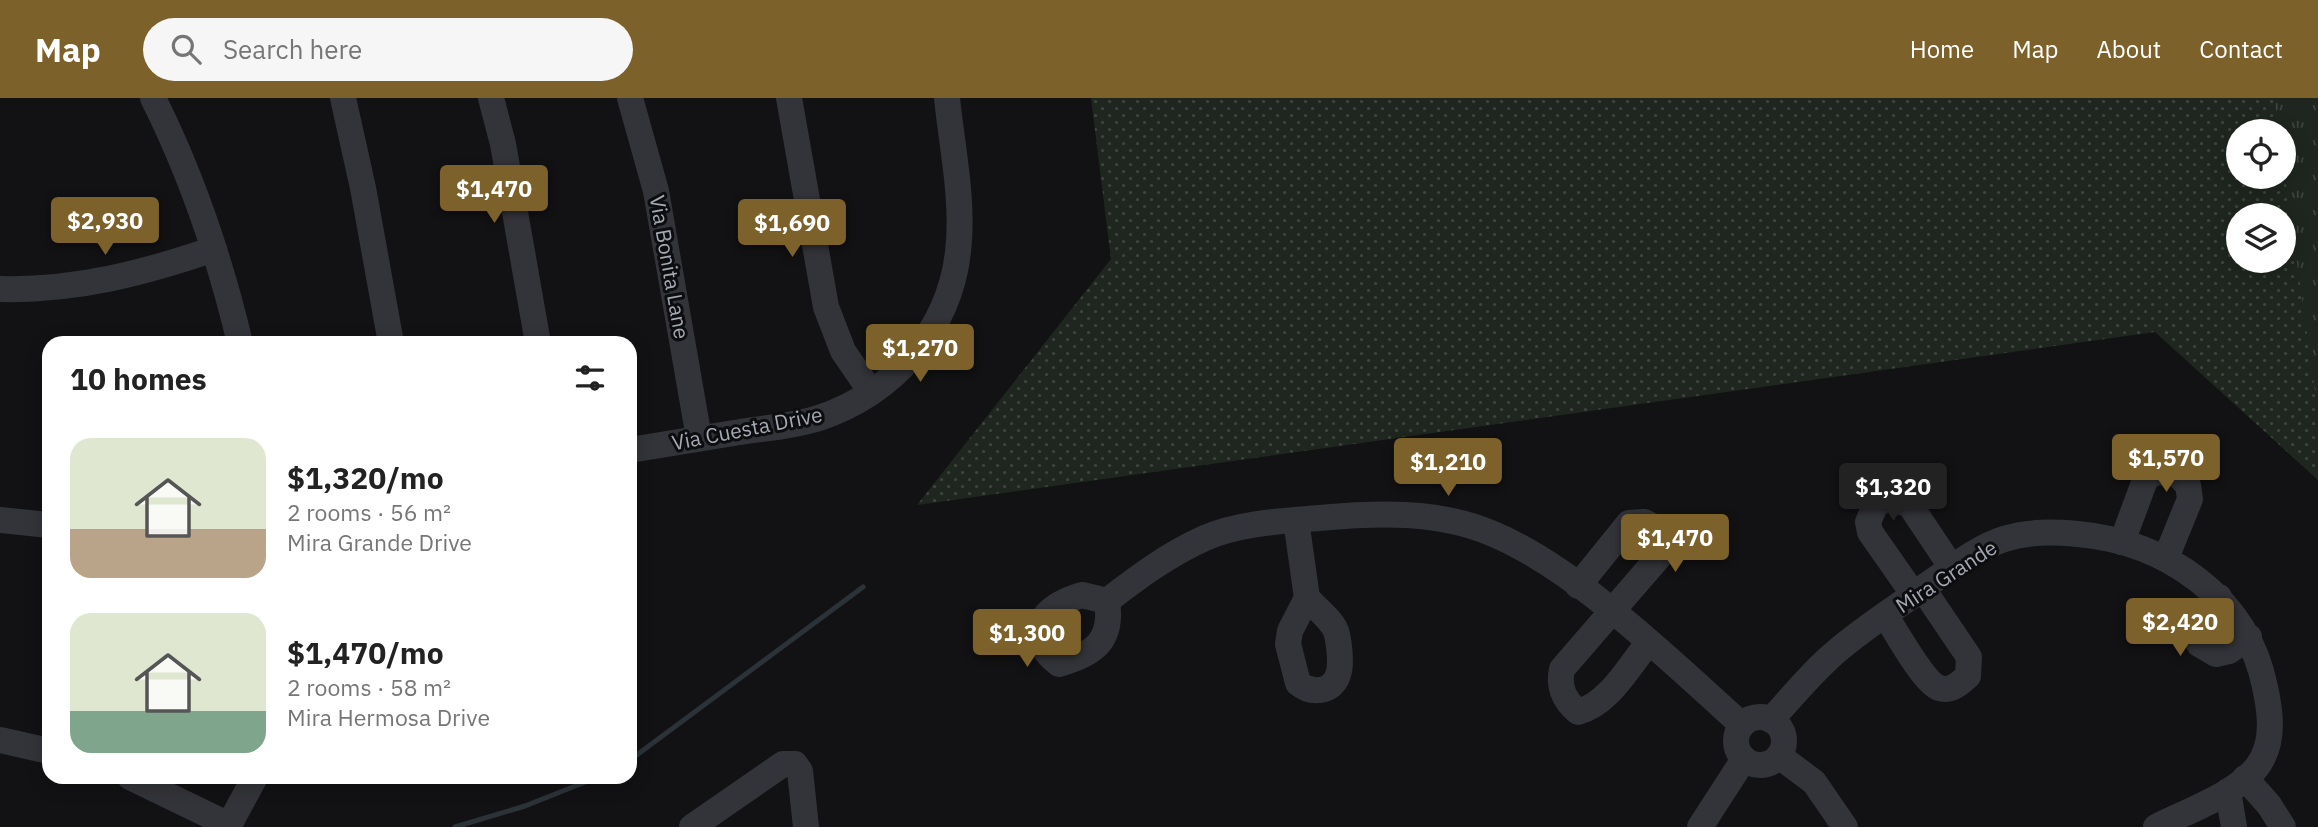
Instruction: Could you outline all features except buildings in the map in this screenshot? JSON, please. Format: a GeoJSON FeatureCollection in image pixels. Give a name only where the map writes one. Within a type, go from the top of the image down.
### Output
{"type":"FeatureCollection","features":[{"type":"Feature","properties":{"kind":"street"},"geometry":{"type":"LineString","coordinates":[[153,98],[173,139],[214,249],[238,336]]}},
{"type":"Feature","properties":{"kind":"street"},"geometry":{"type":"LineString","coordinates":[[343,98],[363,188],[390,336]]}},
{"type":"Feature","properties":{"kind":"street"},"geometry":{"type":"LineString","coordinates":[[491,98],[503,144],[537,336]]}},
{"type":"Feature","properties":{"kind":"street","name":"Via Bonita Lane"},"geometry":{"type":"LineString","coordinates":[[630,98],[656,191],[699,438]]}},
{"type":"Feature","properties":{"kind":"street"},"geometry":{"type":"LineString","coordinates":[[789,98],[826,307],[844,351],[871,392]]}},
{"type":"Feature","properties":{"kind":"street","name":"Via Cuesta Drive"},"geometry":{"type":"LineString","coordinates":[[637,449],[817,418],[871,392],[895,376],[915,355],[942,310],[958,253],[960,219],[947,98]]}},
{"type":"Feature","properties":{"kind":"street"},"geometry":{"type":"LineString","coordinates":[[0,289],[65,288],[101,282],[214,249]]}},
{"type":"Feature","properties":{"kind":"street"},"geometry":{"type":"LineString","coordinates":[[2122,542],[2146,480],[2153,473],[2174,471],[2188,485],[2190,499],[2166,558]]}},
{"type":"Feature","properties":{"kind":"street"},"geometry":{"type":"LineString","coordinates":[[1885,615],[1931,683],[1948,689],[1957,686],[1968,676],[1969,657],[1870,532],[1868,522],[1876,504],[1890,498],[1910,505],[1952,568]]}},
{"type":"Feature","properties":{"kind":"street"},"geometry":{"type":"LineString","coordinates":[[1107,601],[1158,562],[1206,537],[1244,527],[1386,512],[1438,519],[1490,532],[1528,552],[1578,586],[1649,642],[1742,725]]}},
{"type":"Feature","properties":{"kind":"street"},"geometry":{"type":"LineString","coordinates":[[0,520],[42,524]]}},
{"type":"Feature","properties":{"kind":"street"},"geometry":{"type":"LineString","coordinates":[[1296,520],[1307,598]]}},
{"type":"Feature","properties":{"kind":"street"},"geometry":{"type":"LineString","coordinates":[[1578,586],[1629,523],[1644,522],[1654,527],[1661,542],[1658,558],[1562,668],[1559,682],[1567,702],[1578,712],[1591,709],[1601,701],[1649,642]]}},
{"type":"Feature","properties":{"kind":"street","name":"Mira Grande"},"geometry":{"type":"LineString","coordinates":[[1772,720],[1830,657],[1885,615],[1987,546],[2029,533],[2089,535],[2122,542],[2166,558],[2198,578],[2219,597],[2249,637],[2260,660],[2270,730],[2262,761],[2236,784],[2156,827]]}},
{"type":"Feature","properties":{"kind":"street"},"geometry":{"type":"LineString","coordinates":[[2219,597],[2198,616],[2194,626],[2199,644],[2216,654],[2229,651],[2249,637]]}},
{"type":"Feature","properties":{"kind":"street"},"geometry":{"type":"LineString","coordinates":[[1757,717],[1772,720],[1778,725],[1784,740],[1779,756],[1765,765],[1755,765],[1744,759],[1737,749],[1736,740],[1742,725],[1757,717]]}},
{"type":"Feature","properties":{"kind":"street"},"geometry":{"type":"LineString","coordinates":[[0,740],[42,749]]}},
{"type":"Feature","properties":{"kind":"street"},"geometry":{"type":"LineString","coordinates":[[1779,756],[1814,782],[1845,827]]}},
{"type":"Feature","properties":{"kind":"street"},"geometry":{"type":"LineString","coordinates":[[1700,827],[1744,759]]}},
{"type":"Feature","properties":{"kind":"street"},"geometry":{"type":"LineString","coordinates":[[692,827],[783,764],[795,764],[800,771],[799,823]]}},
{"type":"Feature","properties":{"kind":"street"},"geometry":{"type":"LineString","coordinates":[[144,784],[229,826],[251,784]]}},
{"type":"Feature","properties":{"kind":"street"},"geometry":{"type":"LineString","coordinates":[[2234,827],[2236,784],[2269,804],[2283,827]]}},
{"type":"Feature","properties":{"kind":"green space"},"geometry":{"type":"Polygon","coordinates":[[[1091,98],[2318,98],[2318,480],[2155,332],[917,505],[1111,259],[1091,98]]]}},
{"type":"Feature","properties":{"kind":"green space"},"geometry":{"type":"Polygon","coordinates":[[[2274,98],[2318,98],[2318,412],[2296,255],[2296,203],[2289,203],[2287,189],[2296,189],[2296,119],[2277,119],[2274,98]]]}},
{"type":"Feature","properties":{"kind":"waterway"},"geometry":{"type":"LineString","coordinates":[[637,755],[863,587]]}},
{"type":"Feature","properties":{"kind":"waterway"},"geometry":{"type":"LineString","coordinates":[[455,827],[525,806],[580,784]]}}]}
